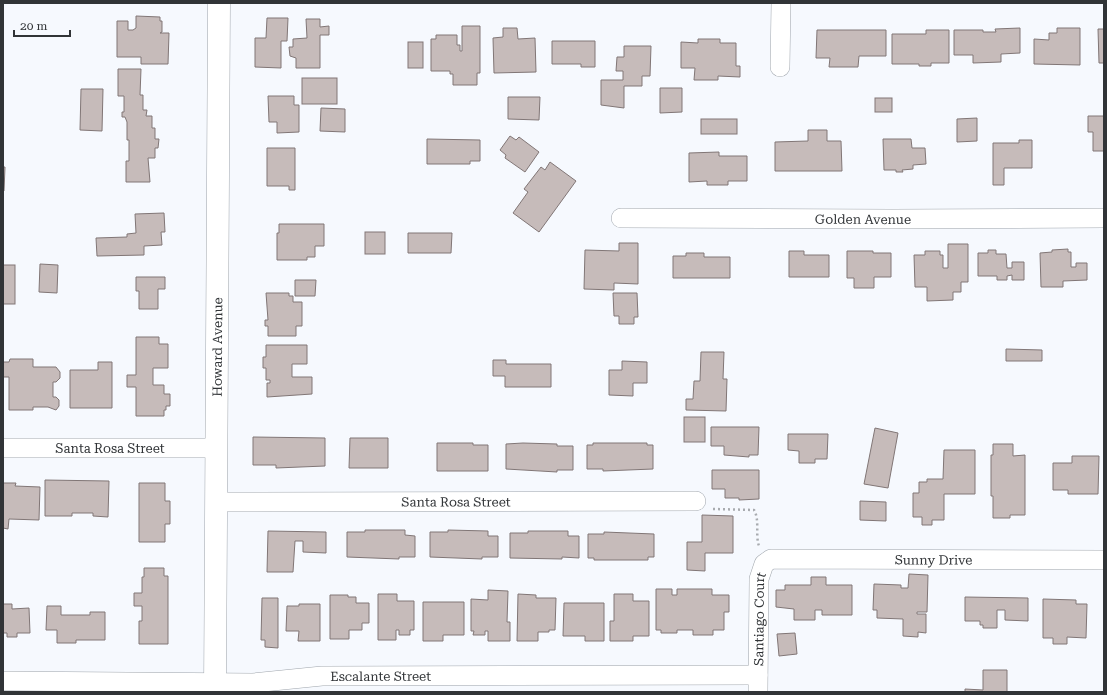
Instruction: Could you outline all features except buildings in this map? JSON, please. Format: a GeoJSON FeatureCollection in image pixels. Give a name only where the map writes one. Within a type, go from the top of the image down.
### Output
{"type":"FeatureCollection","features":[{"type":"Feature","properties":{"kind":"street","name":"Howard Avenue"},"geometry":{"type":"LineString","coordinates":[[215,687],[219,3]]}},
{"type":"Feature","properties":{"kind":"street"},"geometry":{"type":"LineString","coordinates":[[780,67],[781,3]]}},
{"type":"Feature","properties":{"kind":"street","name":"Golden Avenue"},"geometry":{"type":"LineString","coordinates":[[621,218],[892,220],[1104,218]]}},
{"type":"Feature","properties":{"kind":"street","name":"Santa Rosa Street"},"geometry":{"type":"LineString","coordinates":[[3,448],[216,448]]}},
{"type":"Feature","properties":{"kind":"street","name":"Santa Rosa Street"},"geometry":{"type":"LineString","coordinates":[[217,502],[696,501]]}},
{"type":"Feature","properties":{"kind":"street","name":"Sunny Drive"},"geometry":{"type":"LineString","coordinates":[[764,564],[776,558],[1104,560]]}},
{"type":"Feature","properties":{"kind":"street","name":"Santiago Court"},"geometry":{"type":"LineString","coordinates":[[758,684],[759,579],[764,564]]}},
{"type":"Feature","properties":{"kind":"street","name":"Escalante Street"},"geometry":{"type":"LineString","coordinates":[[3,681],[215,687],[279,682],[322,676],[758,684]]}},
{"type":"Feature","properties":{"kind":"path"},"geometry":{"type":"LineString","coordinates":[[696,501],[714,509],[754,510],[757,515],[757,540],[764,564]]}}]}
